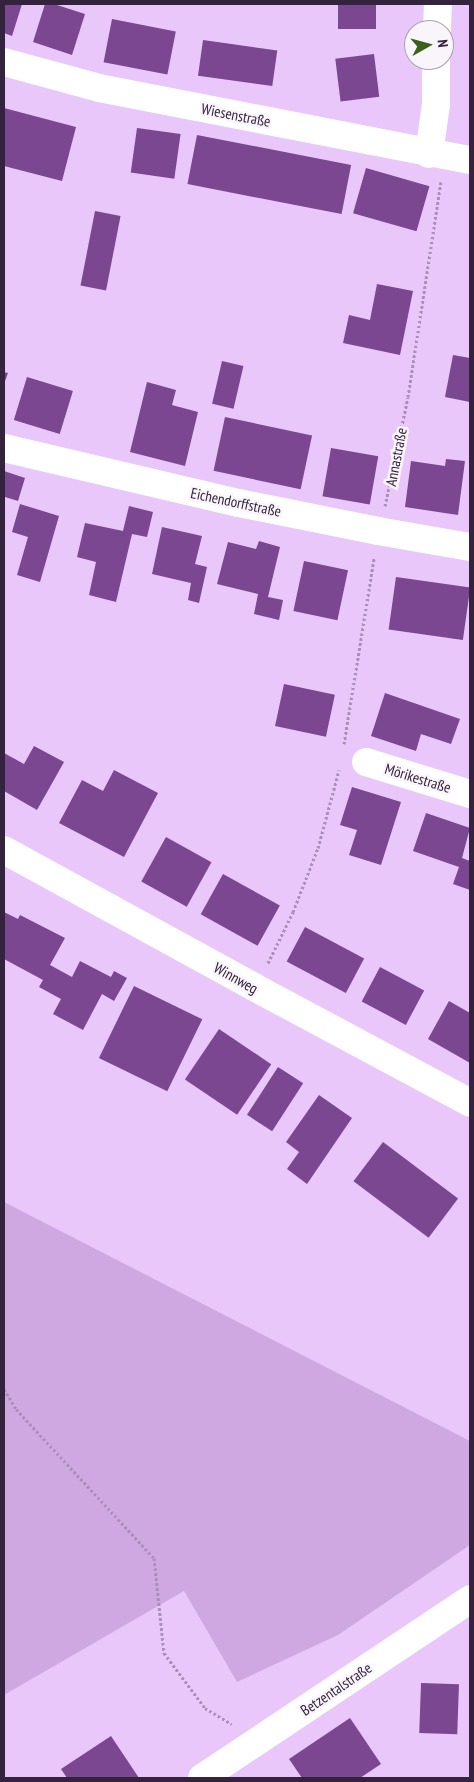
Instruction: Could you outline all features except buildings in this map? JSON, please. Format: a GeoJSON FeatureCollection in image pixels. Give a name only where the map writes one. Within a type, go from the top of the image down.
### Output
{"type":"FeatureCollection","features":[{"type":"Feature","properties":{"kind":"street"},"geometry":{"type":"LineString","coordinates":[[437,20],[438,4]]}},
{"type":"Feature","properties":{"kind":"street","name":"Wiesenstraße"},"geometry":{"type":"LineString","coordinates":[[4,62],[99,88],[448,157]]}},
{"type":"Feature","properties":{"kind":"street"},"geometry":{"type":"LineString","coordinates":[[436,70],[436,104],[448,157]]}},
{"type":"Feature","properties":{"kind":"street","name":"Eichendorffstraße"},"geometry":{"type":"LineString","coordinates":[[4,448],[238,503],[470,547]]}},
{"type":"Feature","properties":{"kind":"street","name":"Mörikestraße"},"geometry":{"type":"LineString","coordinates":[[355,755],[470,794]]}},
{"type":"Feature","properties":{"kind":"street","name":"Winnweg"},"geometry":{"type":"LineString","coordinates":[[4,850],[470,1103]]}},
{"type":"Feature","properties":{"kind":"street","name":"Betzentalstraße"},"geometry":{"type":"LineString","coordinates":[[202,1778],[467,1609]]}},
{"type":"Feature","properties":{"kind":"path","name":"Annastraße"},"geometry":{"type":"LineString","coordinates":[[355,755],[378,531],[390,490],[408,397],[448,157]]}},
{"type":"Feature","properties":{"kind":"path"},"geometry":{"type":"LineString","coordinates":[[254,987],[275,951],[297,903],[318,848],[340,766]]}},
{"type":"Feature","properties":{"kind":"path"},"geometry":{"type":"LineString","coordinates":[[4,1389],[16,1409],[154,1558],[164,1654],[205,1708],[260,1740]]}},
{"type":"Feature","properties":{"kind":"shaded area"},"geometry":{"type":"Polygon","coordinates":[[[4,1202],[470,1441],[470,1545],[338,1635],[237,1682],[184,1591],[4,1695],[4,1202]]]}}]}
